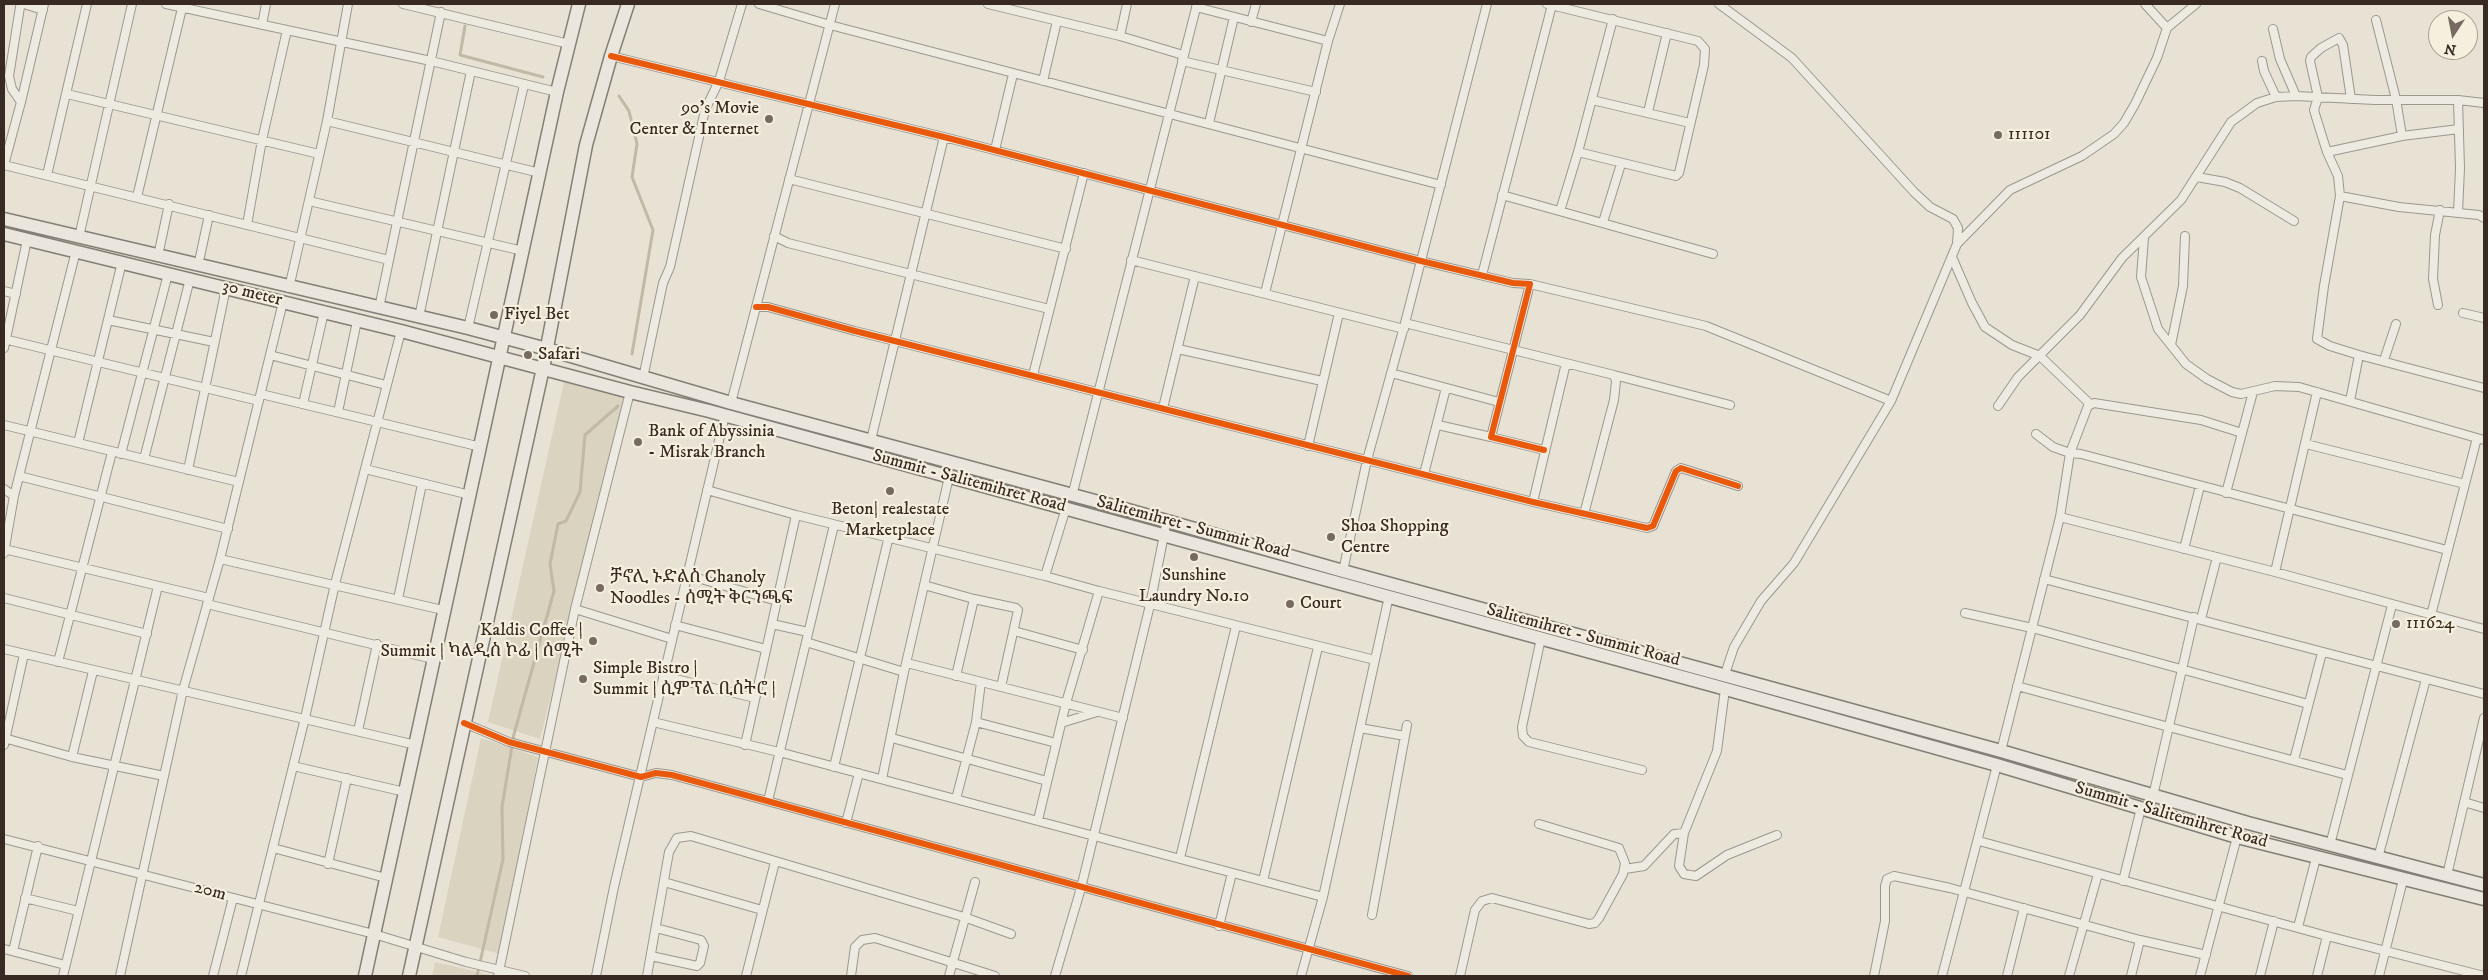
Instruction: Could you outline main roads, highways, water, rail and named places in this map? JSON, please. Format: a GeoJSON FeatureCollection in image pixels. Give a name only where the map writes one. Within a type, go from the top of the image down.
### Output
{"type":"FeatureCollection","features":[{"type":"Feature","properties":{"kind":"main road"},"geometry":{"type":"LineString","coordinates":[[365,976],[557,92],[579,4]]}},
{"type":"Feature","properties":{"kind":"main road"},"geometry":{"type":"LineString","coordinates":[[409,976],[543,368],[586,145],[628,4]]}},
{"type":"Feature","properties":{"kind":"main road","name":"30 meter"},"geometry":{"type":"LineString","coordinates":[[4,219],[289,288],[468,328],[504,339]]}},
{"type":"Feature","properties":{"kind":"main road","name":"30 meter"},"geometry":{"type":"LineString","coordinates":[[4,234],[501,356],[630,392],[709,411]]}},
{"type":"Feature","properties":{"kind":"main road"},"geometry":{"type":"LineString","coordinates":[[504,339],[547,349]]}},
{"type":"Feature","properties":{"kind":"main road","name":"Salitemihret - Summit Road"},"geometry":{"type":"LineString","coordinates":[[547,349],[731,403],[1167,520],[1343,571],[1722,673],[2001,751],[2153,796],[2484,885]]}},
{"type":"Feature","properties":{"kind":"main road","name":"Summit - Salitemihret Road"},"geometry":{"type":"LineString","coordinates":[[709,411],[1164,534],[1836,720],[1997,765],[2237,837],[2484,899]]}},
{"type":"Feature","properties":{"kind":"main road"},"geometry":{"type":"LineString","coordinates":[[1720,688],[1722,673]]}},
{"type":"Feature","properties":{"kind":"waterway"},"geometry":{"type":"LineString","coordinates":[[465,26],[460,55],[543,77]]}},
{"type":"Feature","properties":{"kind":"waterway"},"geometry":{"type":"LineString","coordinates":[[619,96],[629,111],[637,144],[632,177],[653,230],[632,354]]}},
{"type":"Feature","properties":{"kind":"waterway"},"geometry":{"type":"LineString","coordinates":[[477,976],[503,859],[502,807],[514,734],[554,591],[550,564],[558,524],[566,521],[580,492],[585,435],[618,406]]}},
{"type":"Feature","properties":{"kind":"place","name":"90's Movie Center & Internet"},"geometry":{"type":"Point","coordinates":[769,119]}},
{"type":"Feature","properties":{"kind":"place","name":"111101"},"geometry":{"type":"Point","coordinates":[1998,135]}},
{"type":"Feature","properties":{"kind":"place","name":"Fiyel Bet"},"geometry":{"type":"Point","coordinates":[494,315]}},
{"type":"Feature","properties":{"kind":"place","name":"Safari"},"geometry":{"type":"Point","coordinates":[528,355]}},
{"type":"Feature","properties":{"kind":"place","name":"Bank of Abyssinia - Misrak Branch"},"geometry":{"type":"Point","coordinates":[638,442]}},
{"type":"Feature","properties":{"kind":"place","name":"Beton| realestate Marketplace"},"geometry":{"type":"Point","coordinates":[890,491]}},
{"type":"Feature","properties":{"kind":"place","name":"Shoa Shopping Centre"},"geometry":{"type":"Point","coordinates":[1331,537]}},
{"type":"Feature","properties":{"kind":"place","name":"Sunshine Laundry No.10"},"geometry":{"type":"Point","coordinates":[1194,557]}},
{"type":"Feature","properties":{"kind":"place","name":"ቻኖሊ ኑድልስ Chanoly Noodles - ሰሚት ቅርንጫፍ"},"geometry":{"type":"Point","coordinates":[600,588]}},
{"type":"Feature","properties":{"kind":"place","name":"Court"},"geometry":{"type":"Point","coordinates":[1290,604]}},
{"type":"Feature","properties":{"kind":"place","name":"111624"},"geometry":{"type":"Point","coordinates":[2396,624]}},
{"type":"Feature","properties":{"kind":"place","name":"Kaldis Coffee | Summit | ካልዲስ ኮፊ | ሰሚት"},"geometry":{"type":"Point","coordinates":[593,641]}},
{"type":"Feature","properties":{"kind":"place","name":"Simple Bistro | Summit | ሲምፕል ቢስትሮ |"},"geometry":{"type":"Point","coordinates":[583,679]}}]}
